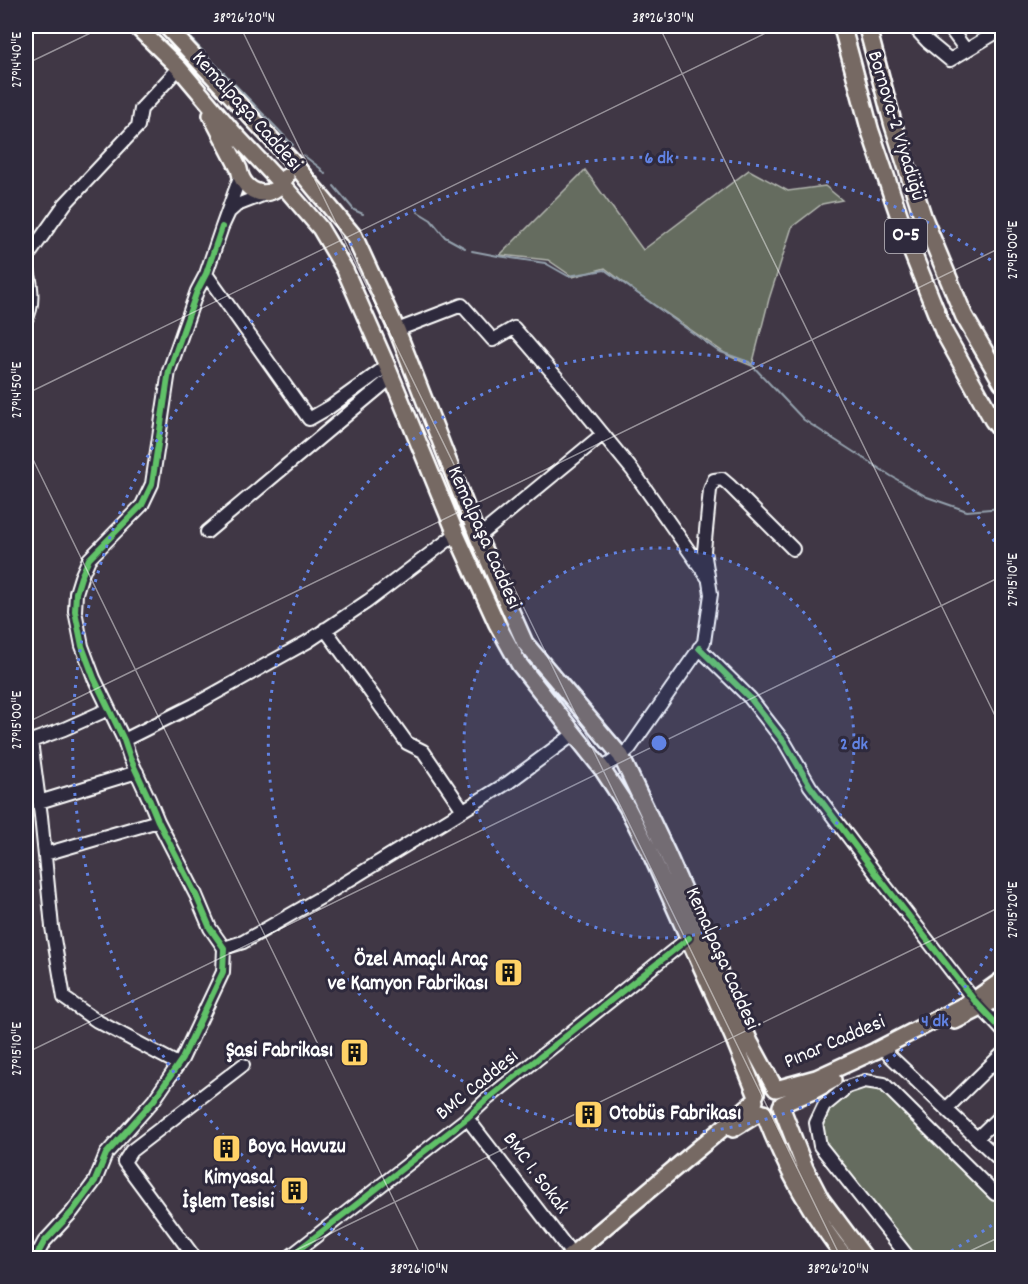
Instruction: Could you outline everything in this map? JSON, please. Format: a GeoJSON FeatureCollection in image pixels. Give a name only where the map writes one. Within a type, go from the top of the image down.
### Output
{"type":"FeatureCollection","features":[{"type":"Feature","properties":{"kind":"highway","name":"Bornova-2 Viyadüğü"},"geometry":{"type":"LineString","coordinates":[[842,26],[870,130],[911,249],[944,332],[1002,432]]}},
{"type":"Feature","properties":{"kind":"highway","name":"Bornova-2 Viyadüğü"},"geometry":{"type":"LineString","coordinates":[[867,26],[893,124],[923,217],[963,316],[1002,382]]}},
{"type":"Feature","properties":{"kind":"main road","name":"Kemalpaşa Caddesi"},"geometry":{"type":"LineString","coordinates":[[136,26],[179,68],[320,228],[345,270],[456,534],[497,624],[519,664],[602,769],[627,807],[645,841],[733,1037],[776,1144],[805,1200],[831,1240],[846,1258]]}},
{"type":"Feature","properties":{"kind":"main road","name":"Kemalpaşa Caddesi"},"geometry":{"type":"LineString","coordinates":[[166,26],[285,155],[354,236],[397,330],[477,537],[525,643],[621,756],[667,853],[750,1042],[775,1088],[782,1096],[781,1105],[805,1168],[821,1199],[865,1258]]}},
{"type":"Feature","properties":{"kind":"main road"},"geometry":{"type":"LineString","coordinates":[[198,91],[245,185],[251,190],[268,193],[282,185],[286,178],[285,155],[273,146],[265,144],[249,148],[240,161],[240,173]]}},
{"type":"Feature","properties":{"kind":"main road","name":"Pınar Caddesi"},"geometry":{"type":"LineString","coordinates":[[978,1004],[1002,980]]}},
{"type":"Feature","properties":{"kind":"main road","name":"Pınar Caddesi"},"geometry":{"type":"LineString","coordinates":[[781,1105],[978,1004],[1002,995]]}},
{"type":"Feature","properties":{"kind":"main road","name":"Pınar Caddesi"},"geometry":{"type":"LineString","coordinates":[[775,1088],[816,1078],[886,1050]]}},
{"type":"Feature","properties":{"kind":"main road"},"geometry":{"type":"LineString","coordinates":[[574,1257],[759,1105],[761,1089],[766,1086],[775,1088]]}},
{"type":"Feature","properties":{"kind":"main road"},"geometry":{"type":"LineString","coordinates":[[759,1105],[774,1113],[781,1105]]}},
{"type":"Feature","properties":{"kind":"street"},"geometry":{"type":"LineString","coordinates":[[913,26],[950,60],[1002,29]]}},
{"type":"Feature","properties":{"kind":"street"},"geometry":{"type":"LineString","coordinates":[[948,26],[966,50]]}},
{"type":"Feature","properties":{"kind":"street"},"geometry":{"type":"LineString","coordinates":[[26,319],[31,301],[26,260],[65,204],[138,126],[141,110],[179,68]]}},
{"type":"Feature","properties":{"kind":"street"},"geometry":{"type":"LineString","coordinates":[[33,1255],[72,1212],[95,1180],[106,1154],[154,1100],[178,1064],[223,972],[224,948],[210,928],[196,895],[158,821],[124,740],[94,678],[82,646],[75,611],[76,593],[89,559],[142,505],[152,484],[168,371],[197,291],[206,274],[240,173]]}},
{"type":"Feature","properties":{"kind":"street"},"geometry":{"type":"LineString","coordinates":[[222,227],[229,212],[237,205],[268,193]]}},
{"type":"Feature","properties":{"kind":"street"},"geometry":{"type":"LineString","coordinates":[[206,274],[309,419],[389,371]]}},
{"type":"Feature","properties":{"kind":"street"},"geometry":{"type":"LineString","coordinates":[[397,330],[462,305],[494,340],[514,328],[633,471],[708,578]]}},
{"type":"Feature","properties":{"kind":"street"},"geometry":{"type":"LineString","coordinates":[[207,532],[389,371]]}},
{"type":"Feature","properties":{"kind":"street"},"geometry":{"type":"LineString","coordinates":[[477,537],[603,434]]}},
{"type":"Feature","properties":{"kind":"street"},"geometry":{"type":"LineString","coordinates":[[602,769],[630,748],[704,642],[711,594],[704,551],[710,490],[714,480],[722,479],[729,485],[793,549]]}},
{"type":"Feature","properties":{"kind":"street"},"geometry":{"type":"LineString","coordinates":[[124,740],[194,705],[307,642],[368,601],[456,534]]}},
{"type":"Feature","properties":{"kind":"street"},"geometry":{"type":"LineString","coordinates":[[325,629],[407,743],[423,751],[463,810]]}},
{"type":"Feature","properties":{"kind":"street"},"geometry":{"type":"LineString","coordinates":[[699,648],[750,698],[785,743],[810,786],[877,875],[978,1004],[1002,1030]]}},
{"type":"Feature","properties":{"kind":"street"},"geometry":{"type":"LineString","coordinates":[[109,709],[32,741],[52,927],[64,998],[97,1021],[178,1064]]}},
{"type":"Feature","properties":{"kind":"street"},"geometry":{"type":"LineString","coordinates":[[224,948],[243,942],[380,862],[509,782],[574,734]]}},
{"type":"Feature","properties":{"kind":"street"},"geometry":{"type":"LineString","coordinates":[[39,802],[137,772]]}},
{"type":"Feature","properties":{"kind":"street"},"geometry":{"type":"LineString","coordinates":[[45,854],[158,821]]}},
{"type":"Feature","properties":{"kind":"street","name":"BMC Caddesi"},"geometry":{"type":"LineString","coordinates":[[288,1258],[467,1118],[689,938]]}},
{"type":"Feature","properties":{"kind":"street"},"geometry":{"type":"LineString","coordinates":[[886,1050],[1002,1162]]}},
{"type":"Feature","properties":{"kind":"street"},"geometry":{"type":"LineString","coordinates":[[946,1109],[1002,1054]]}},
{"type":"Feature","properties":{"kind":"street"},"geometry":{"type":"LineString","coordinates":[[195,1258],[124,1162],[131,1151],[243,1065]]}},
{"type":"Feature","properties":{"kind":"street"},"geometry":{"type":"LineString","coordinates":[[909,1258],[820,1146],[816,1123],[824,1106],[847,1087],[865,1081],[884,1084],[995,1194]]}},
{"type":"Feature","properties":{"kind":"street"},"geometry":{"type":"LineString","coordinates":[[977,1138],[1002,1114]]}},
{"type":"Feature","properties":{"kind":"street","name":"BMC 1. Sokak"},"geometry":{"type":"LineString","coordinates":[[467,1118],[574,1257]]}},
{"type":"Feature","properties":{"kind":"green space"},"geometry":{"type":"Polygon","coordinates":[[[585,170],[643,250],[749,170],[788,191],[825,186],[842,200],[822,204],[792,227],[769,299],[752,366],[729,356],[637,293],[605,268],[573,277],[548,260],[500,255],[585,170]]]}},
{"type":"Feature","properties":{"kind":"green space"},"geometry":{"type":"Polygon","coordinates":[[[868,1087],[883,1089],[1002,1204],[1002,1258],[913,1258],[824,1140],[822,1120],[836,1097],[868,1087]]]}},
{"type":"Feature","properties":{"kind":"waterway"},"geometry":{"type":"LineString","coordinates":[[181,26],[293,145]]}},
{"type":"Feature","properties":{"kind":"waterway"},"geometry":{"type":"LineString","coordinates":[[303,155],[325,174]]}},
{"type":"Feature","properties":{"kind":"waterway"},"geometry":{"type":"LineString","coordinates":[[334,186],[354,210],[363,214]]}},
{"type":"Feature","properties":{"kind":"waterway"},"geometry":{"type":"LineString","coordinates":[[418,212],[431,220],[445,237],[465,248]]}},
{"type":"Feature","properties":{"kind":"waterway"},"geometry":{"type":"LineString","coordinates":[[472,251],[545,263],[568,276],[605,270],[718,351],[749,362],[804,420],[891,476],[927,497],[967,511],[1002,508]]}},
{"type":"Feature","properties":{"kind":"cycle path"},"geometry":{"type":"LineString","coordinates":[[37,1258],[44,1242],[72,1212],[95,1181],[106,1154],[154,1100],[182,1059],[223,972],[224,948],[210,928],[196,895],[158,821],[124,740],[94,678],[82,646],[75,611],[76,593],[89,559],[142,505],[152,484],[169,371],[222,227]]}},
{"type":"Feature","properties":{"kind":"cycle path"},"geometry":{"type":"LineString","coordinates":[[699,648],[750,698],[785,743],[810,786],[877,875],[974,1000],[1002,1030]]}},
{"type":"Feature","properties":{"kind":"cycle path"},"geometry":{"type":"LineString","coordinates":[[288,1258],[467,1118],[486,1100],[689,938]]}},
{"type":"Feature","properties":{"kind":"place","name":"Özel Amaçlı Araç ve Kamyon Fabrikası"},"geometry":{"type":"Point","coordinates":[509,973]}},
{"type":"Feature","properties":{"kind":"place","name":"Şasi Fabrikası"},"geometry":{"type":"Point","coordinates":[354,1052]}},
{"type":"Feature","properties":{"kind":"place","name":"Otobüs Fabrikası"},"geometry":{"type":"Point","coordinates":[588,1115]}},
{"type":"Feature","properties":{"kind":"place","name":"Boya Havuzu"},"geometry":{"type":"Point","coordinates":[227,1148]}},
{"type":"Feature","properties":{"kind":"place","name":"Kimyasal İşlem Tesisi"},"geometry":{"type":"Point","coordinates":[295,1191]}}]}
